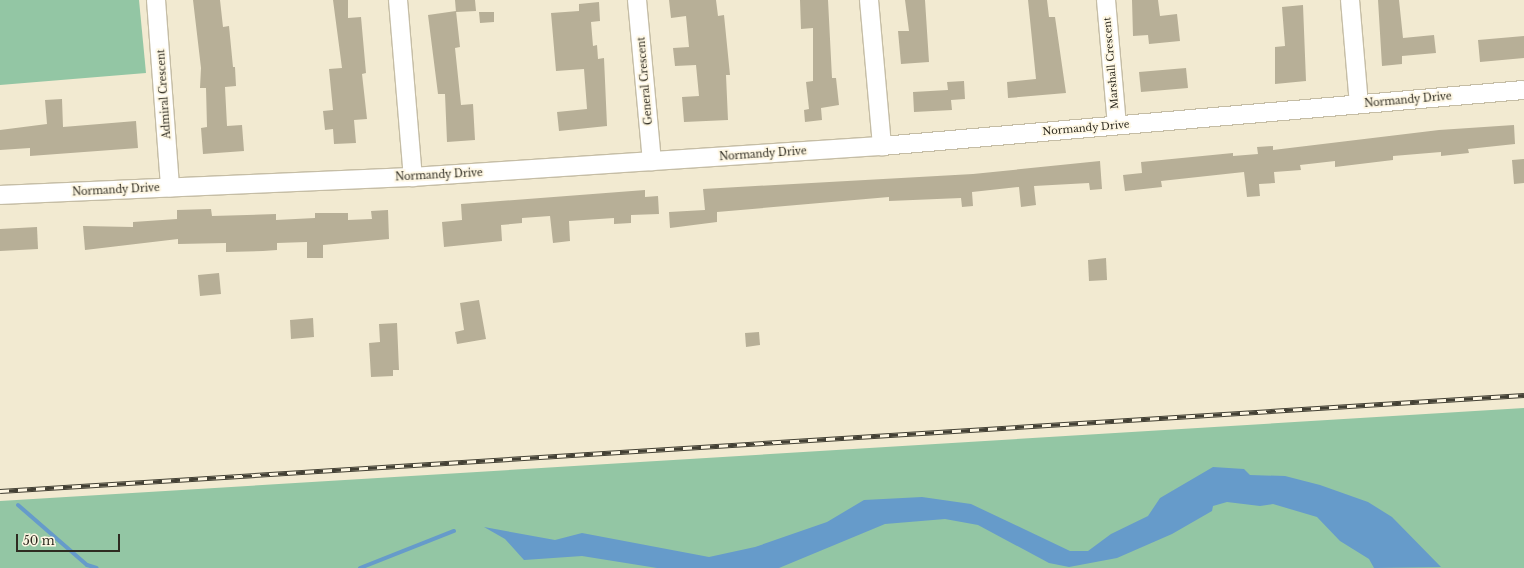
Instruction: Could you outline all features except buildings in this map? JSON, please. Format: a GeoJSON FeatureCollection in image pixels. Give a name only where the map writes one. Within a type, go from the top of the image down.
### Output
{"type":"FeatureCollection","features":[{"type":"Feature","properties":{"kind":"street","name":"Admiral Crescent"},"geometry":{"type":"LineString","coordinates":[[156,0],[170,187]]}},
{"type":"Feature","properties":{"kind":"street"},"geometry":{"type":"LineString","coordinates":[[398,0],[413,177]]}},
{"type":"Feature","properties":{"kind":"street","name":"General Crescent"},"geometry":{"type":"LineString","coordinates":[[637,0],[652,161]]}},
{"type":"Feature","properties":{"kind":"street"},"geometry":{"type":"LineString","coordinates":[[869,0],[882,146]]}},
{"type":"Feature","properties":{"kind":"street","name":"Marshall Crescent"},"geometry":{"type":"LineString","coordinates":[[1106,0],[1117,125]]}},
{"type":"Feature","properties":{"kind":"street"},"geometry":{"type":"LineString","coordinates":[[1350,0],[1359,104]]}},
{"type":"Feature","properties":{"kind":"street","name":"Normandy Drive"},"geometry":{"type":"LineString","coordinates":[[0,195],[413,177],[882,146],[1524,90]]}},
{"type":"Feature","properties":{"kind":"green space"},"geometry":{"type":"Polygon","coordinates":[[[0,0],[139,0],[146,73],[0,85],[0,0]]]}},
{"type":"Feature","properties":{"kind":"green space"},"geometry":{"type":"Polygon","coordinates":[[[1524,408],[1524,568],[0,568],[0,501],[1524,408]]]}},
{"type":"Feature","properties":{"kind":"water"},"geometry":{"type":"Polygon","coordinates":[[[1213,467],[1244,469],[1250,475],[1285,476],[1320,485],[1368,502],[1392,517],[1441,567],[1374,568],[1369,559],[1340,541],[1317,517],[1273,504],[1260,506],[1227,502],[1213,506],[1212,511],[1172,534],[1117,558],[1069,567],[1049,563],[978,525],[945,519],[885,524],[779,568],[657,568],[582,556],[524,560],[505,539],[484,527],[555,540],[582,533],[709,557],[755,547],[827,522],[864,500],[922,497],[971,504],[1070,551],[1088,551],[1111,534],[1148,516],[1160,498],[1213,467]]]}},
{"type":"Feature","properties":{"kind":"waterway"},"geometry":{"type":"LineString","coordinates":[[18,505],[87,565],[97,568]]}},
{"type":"Feature","properties":{"kind":"waterway"},"geometry":{"type":"LineString","coordinates":[[360,568],[454,531]]}},
{"type":"Feature","properties":{"kind":"railway"},"geometry":{"type":"LineString","coordinates":[[0,491],[1524,395]]}}]}
